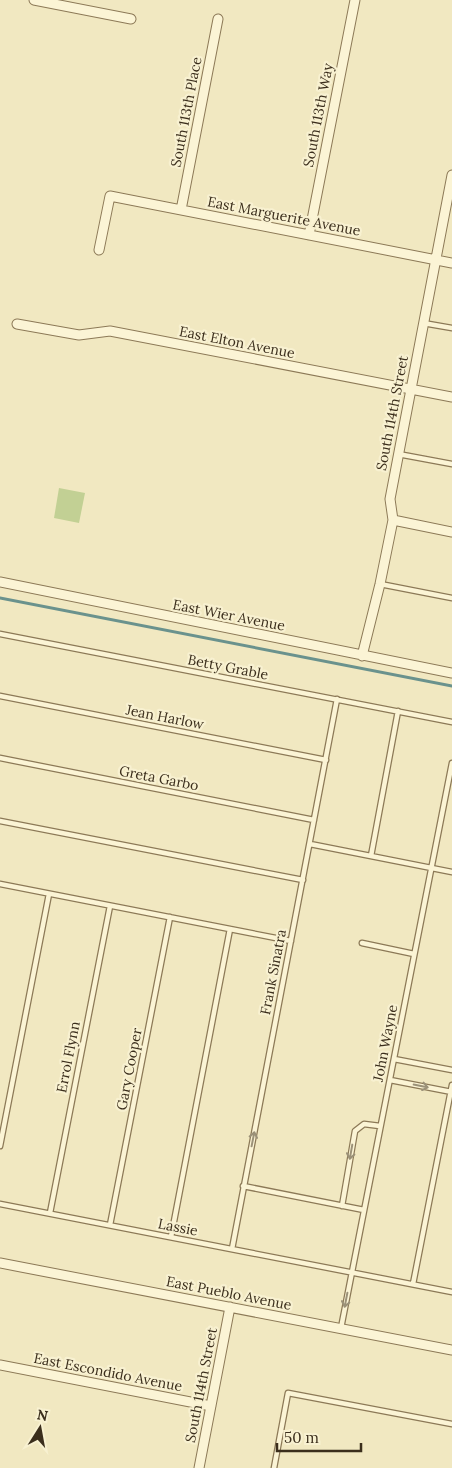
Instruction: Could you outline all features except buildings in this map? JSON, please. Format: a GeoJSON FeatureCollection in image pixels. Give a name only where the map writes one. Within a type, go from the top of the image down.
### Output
{"type":"FeatureCollection","features":[{"type":"Feature","properties":{"kind":"street"},"geometry":{"type":"LineString","coordinates":[[34,0],[131,19]]}},
{"type":"Feature","properties":{"kind":"street","name":"South 113th Way"},"geometry":{"type":"LineString","coordinates":[[309,235],[355,0]]}},
{"type":"Feature","properties":{"kind":"street","name":"South 113th Place"},"geometry":{"type":"LineString","coordinates":[[181,210],[218,18]]}},
{"type":"Feature","properties":{"kind":"street","name":"South 114th Street"},"geometry":{"type":"LineString","coordinates":[[362,656],[380,584],[393,520],[390,499],[423,322],[450,194],[452,175]]}},
{"type":"Feature","properties":{"kind":"street","name":"East Marguerite Avenue"},"geometry":{"type":"LineString","coordinates":[[99,250],[110,196],[452,262]]}},
{"type":"Feature","properties":{"kind":"street","name":"East Elton Avenue"},"geometry":{"type":"LineString","coordinates":[[17,324],[79,335],[110,331],[452,397]]}},
{"type":"Feature","properties":{"kind":"street"},"geometry":{"type":"LineString","coordinates":[[393,520],[452,532]]}},
{"type":"Feature","properties":{"kind":"street","name":"East Wier Avenue"},"geometry":{"type":"LineString","coordinates":[[0,582],[452,673]]}},
{"type":"Feature","properties":{"kind":"street","name":"East Pueblo Avenue"},"geometry":{"type":"LineString","coordinates":[[0,1263],[452,1350]]}},
{"type":"Feature","properties":{"kind":"street","name":"South 114th Street"},"geometry":{"type":"LineString","coordinates":[[199,1468],[230,1307]]}},
{"type":"Feature","properties":{"kind":"street","name":"East Escondido Avenue"},"geometry":{"type":"LineString","coordinates":[[0,1365],[211,1406]]}},
{"type":"Feature","properties":{"kind":"lane"},"geometry":{"type":"LineString","coordinates":[[423,322],[452,328]]}},
{"type":"Feature","properties":{"kind":"lane"},"geometry":{"type":"LineString","coordinates":[[398,454],[452,464]]}},
{"type":"Feature","properties":{"kind":"lane"},"geometry":{"type":"LineString","coordinates":[[380,584],[452,598]]}},
{"type":"Feature","properties":{"kind":"lane","name":"Betty Grable"},"geometry":{"type":"LineString","coordinates":[[0,634],[452,722]]}},
{"type":"Feature","properties":{"kind":"lane","name":"Jean Harlow"},"geometry":{"type":"LineString","coordinates":[[0,696],[326,760]]}},
{"type":"Feature","properties":{"kind":"lane","name":"Frank Sinatra"},"geometry":{"type":"LineString","coordinates":[[232,1249],[338,700]]}},
{"type":"Feature","properties":{"kind":"lane"},"geometry":{"type":"LineString","coordinates":[[371,856],[398,711]]}},
{"type":"Feature","properties":{"kind":"lane","name":"Greta Garbo"},"geometry":{"type":"LineString","coordinates":[[0,758],[314,820]]}},
{"type":"Feature","properties":{"kind":"lane","name":"John Wayne"},"geometry":{"type":"LineString","coordinates":[[341,1328],[452,763]]}},
{"type":"Feature","properties":{"kind":"lane"},"geometry":{"type":"LineString","coordinates":[[0,821],[303,880]]}},
{"type":"Feature","properties":{"kind":"lane"},"geometry":{"type":"LineString","coordinates":[[310,844],[452,872]]}},
{"type":"Feature","properties":{"kind":"lane"},"geometry":{"type":"LineString","coordinates":[[0,884],[291,941]]}},
{"type":"Feature","properties":{"kind":"lane"},"geometry":{"type":"LineString","coordinates":[[0,1146],[49,894]]}},
{"type":"Feature","properties":{"kind":"lane","name":"Errol Flynn"},"geometry":{"type":"LineString","coordinates":[[50,1213],[110,906]]}},
{"type":"Feature","properties":{"kind":"lane","name":"Gary Cooper"},"geometry":{"type":"LineString","coordinates":[[110,1225],[170,917]]}},
{"type":"Feature","properties":{"kind":"lane"},"geometry":{"type":"LineString","coordinates":[[171,1237],[230,929]]}},
{"type":"Feature","properties":{"kind":"lane"},"geometry":{"type":"LineString","coordinates":[[362,944],[414,954]]}},
{"type":"Feature","properties":{"kind":"lane"},"geometry":{"type":"LineString","coordinates":[[394,1059],[452,1070]]}},
{"type":"Feature","properties":{"kind":"lane"},"geometry":{"type":"LineString","coordinates":[[390,1080],[451,1092]]}},
{"type":"Feature","properties":{"kind":"lane"},"geometry":{"type":"LineString","coordinates":[[413,1284],[452,1085]]}},
{"type":"Feature","properties":{"kind":"lane"},"geometry":{"type":"LineString","coordinates":[[342,1206],[355,1131],[364,1124],[380,1126]]}},
{"type":"Feature","properties":{"kind":"lane"},"geometry":{"type":"LineString","coordinates":[[244,1186],[364,1210]]}},
{"type":"Feature","properties":{"kind":"lane","name":"Lassie"},"geometry":{"type":"LineString","coordinates":[[0,1204],[452,1292]]}},
{"type":"Feature","properties":{"kind":"lane"},"geometry":{"type":"LineString","coordinates":[[274,1468],[288,1393],[452,1424]]}},
{"type":"Feature","properties":{"kind":"green space"},"geometry":{"type":"Polygon","coordinates":[[[59,488],[85,493],[79,523],[54,518],[59,488]]]}},
{"type":"Feature","properties":{"kind":"waterway"},"geometry":{"type":"LineString","coordinates":[[0,598],[452,686]]}}]}
